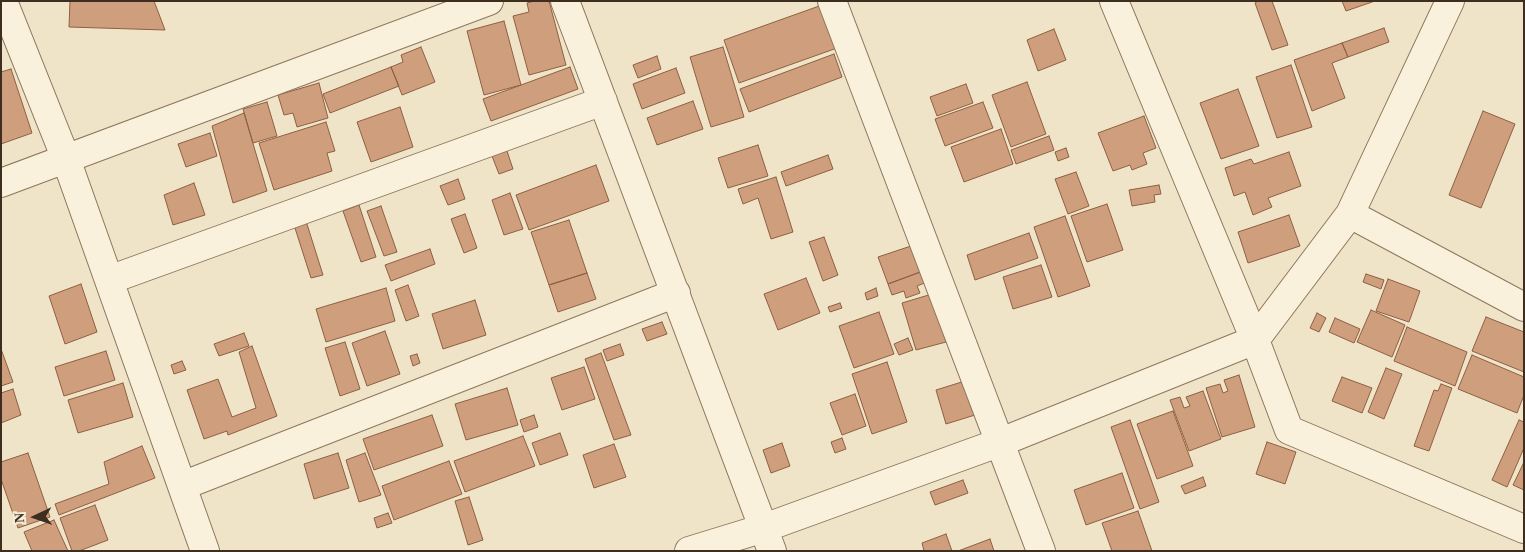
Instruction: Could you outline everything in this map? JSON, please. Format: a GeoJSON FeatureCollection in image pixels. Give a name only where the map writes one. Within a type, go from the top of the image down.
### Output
{"type":"FeatureCollection","features":[{"type":"Feature","properties":{"kind":"street"},"geometry":{"type":"LineString","coordinates":[[3,1],[66,159],[205,551]]}},
{"type":"Feature","properties":{"kind":"street"},"geometry":{"type":"LineString","coordinates":[[1,183],[489,1]]}},
{"type":"Feature","properties":{"kind":"street"},"geometry":{"type":"LineString","coordinates":[[565,1],[768,540]]}},
{"type":"Feature","properties":{"kind":"street"},"geometry":{"type":"LineString","coordinates":[[832,1],[1041,551]]}},
{"type":"Feature","properties":{"kind":"street"},"geometry":{"type":"LineString","coordinates":[[1114,1],[1255,340],[1290,430],[1524,529]]}},
{"type":"Feature","properties":{"kind":"street"},"geometry":{"type":"LineString","coordinates":[[689,551],[768,540],[1001,442],[1255,340],[1350,214],[1450,1]]}},
{"type":"Feature","properties":{"kind":"street"},"geometry":{"type":"LineString","coordinates":[[109,280],[603,100]]}},
{"type":"Feature","properties":{"kind":"street"},"geometry":{"type":"LineString","coordinates":[[1350,214],[1524,307]]}},
{"type":"Feature","properties":{"kind":"street"},"geometry":{"type":"LineString","coordinates":[[182,486],[676,293]]}},
{"type":"Feature","properties":{"kind":"building"},"geometry":{"type":"Polygon","coordinates":[[[70,1],[154,1],[165,30],[69,27],[70,1]]]}},
{"type":"Feature","properties":{"kind":"building"},"geometry":{"type":"Polygon","coordinates":[[[549,1],[566,65],[529,75],[513,16],[529,12],[527,3],[549,1]]]}},
{"type":"Feature","properties":{"kind":"building"},"geometry":{"type":"Polygon","coordinates":[[[1258,1],[1272,1],[1288,45],[1272,50],[1255,3],[1258,1]]]}},
{"type":"Feature","properties":{"kind":"building"},"geometry":{"type":"Polygon","coordinates":[[[1342,1],[1375,1],[1346,11],[1342,1]]]}},
{"type":"Feature","properties":{"kind":"building"},"geometry":{"type":"Polygon","coordinates":[[[822,5],[837,48],[739,83],[724,40],[822,5]]]}},
{"type":"Feature","properties":{"kind":"building"},"geometry":{"type":"Polygon","coordinates":[[[504,21],[521,85],[484,95],[467,31],[504,21]]]}},
{"type":"Feature","properties":{"kind":"building"},"geometry":{"type":"Polygon","coordinates":[[[1384,28],[1389,42],[1348,57],[1342,43],[1384,28]]]}},
{"type":"Feature","properties":{"kind":"building"},"geometry":{"type":"Polygon","coordinates":[[[1054,29],[1066,60],[1038,71],[1027,40],[1054,29]]]}},
{"type":"Feature","properties":{"kind":"building"},"geometry":{"type":"Polygon","coordinates":[[[1342,43],[1348,57],[1332,63],[1345,98],[1312,111],[1294,60],[1342,43]]]}},
{"type":"Feature","properties":{"kind":"building"},"geometry":{"type":"Polygon","coordinates":[[[421,47],[435,82],[402,95],[391,67],[403,62],[401,55],[421,47]]]}},
{"type":"Feature","properties":{"kind":"building"},"geometry":{"type":"Polygon","coordinates":[[[723,47],[744,117],[711,127],[690,57],[723,47]]]}},
{"type":"Feature","properties":{"kind":"building"},"geometry":{"type":"Polygon","coordinates":[[[834,54],[842,77],[749,112],[740,89],[834,54]]]}},
{"type":"Feature","properties":{"kind":"building"},"geometry":{"type":"Polygon","coordinates":[[[657,56],[661,69],[638,78],[633,65],[657,56]]]}},
{"type":"Feature","properties":{"kind":"building"},"geometry":{"type":"Polygon","coordinates":[[[1291,65],[1312,127],[1277,138],[1256,77],[1291,65]]]}},
{"type":"Feature","properties":{"kind":"building"},"geometry":{"type":"Polygon","coordinates":[[[391,67],[399,86],[330,113],[323,94],[391,67]]]}},
{"type":"Feature","properties":{"kind":"building"},"geometry":{"type":"Polygon","coordinates":[[[570,67],[578,89],[491,121],[483,99],[570,67]]]}},
{"type":"Feature","properties":{"kind":"building"},"geometry":{"type":"Polygon","coordinates":[[[676,68],[685,93],[642,109],[633,84],[676,68]]]}},
{"type":"Feature","properties":{"kind":"building"},"geometry":{"type":"Polygon","coordinates":[[[11,69],[32,133],[1,144],[1,72],[11,69]]]}},
{"type":"Feature","properties":{"kind":"building"},"geometry":{"type":"Polygon","coordinates":[[[1027,82],[1046,134],[1011,147],[992,95],[1027,82]]]}},
{"type":"Feature","properties":{"kind":"building"},"geometry":{"type":"Polygon","coordinates":[[[319,83],[328,118],[297,127],[293,113],[284,115],[278,95],[319,83]]]}},
{"type":"Feature","properties":{"kind":"building"},"geometry":{"type":"Polygon","coordinates":[[[966,84],[973,103],[937,116],[930,97],[966,84]]]}},
{"type":"Feature","properties":{"kind":"building"},"geometry":{"type":"Polygon","coordinates":[[[1238,89],[1259,146],[1221,159],[1200,103],[1238,89]]]}},
{"type":"Feature","properties":{"kind":"building"},"geometry":{"type":"Polygon","coordinates":[[[693,101],[703,129],[657,145],[647,118],[693,101]]]}},
{"type":"Feature","properties":{"kind":"building"},"geometry":{"type":"Polygon","coordinates":[[[267,102],[277,136],[253,143],[243,109],[267,102]]]}},
{"type":"Feature","properties":{"kind":"building"},"geometry":{"type":"Polygon","coordinates":[[[983,102],[993,128],[945,146],[935,119],[983,102]]]}},
{"type":"Feature","properties":{"kind":"building"},"geometry":{"type":"Polygon","coordinates":[[[400,107],[413,147],[371,162],[357,122],[400,107]]]}},
{"type":"Feature","properties":{"kind":"building"},"geometry":{"type":"Polygon","coordinates":[[[1483,111],[1515,124],[1481,208],[1449,195],[1483,111]]]}},
{"type":"Feature","properties":{"kind":"building"},"geometry":{"type":"Polygon","coordinates":[[[244,113],[267,191],[233,203],[212,126],[244,113]]]}},
{"type":"Feature","properties":{"kind":"building"},"geometry":{"type":"Polygon","coordinates":[[[1144,116],[1156,148],[1143,153],[1147,164],[1132,170],[1130,165],[1113,171],[1098,133],[1144,116]]]}},
{"type":"Feature","properties":{"kind":"building"},"geometry":{"type":"Polygon","coordinates":[[[326,122],[335,151],[327,153],[332,171],[274,190],[259,143],[326,122]]]}},
{"type":"Feature","properties":{"kind":"building"},"geometry":{"type":"Polygon","coordinates":[[[1001,129],[1013,164],[964,182],[951,147],[1001,129]]]}},
{"type":"Feature","properties":{"kind":"building"},"geometry":{"type":"Polygon","coordinates":[[[210,133],[217,156],[186,167],[178,144],[210,133]]]}},
{"type":"Feature","properties":{"kind":"building"},"geometry":{"type":"Polygon","coordinates":[[[1049,136],[1054,150],[1016,164],[1011,150],[1049,136]]]}},
{"type":"Feature","properties":{"kind":"building"},"geometry":{"type":"Polygon","coordinates":[[[758,145],[768,176],[728,188],[718,158],[758,145]]]}},
{"type":"Feature","properties":{"kind":"building"},"geometry":{"type":"Polygon","coordinates":[[[1066,148],[1069,157],[1058,161],[1055,152],[1066,148]]]}},
{"type":"Feature","properties":{"kind":"building"},"geometry":{"type":"Polygon","coordinates":[[[507,151],[513,169],[499,174],[492,156],[507,151]]]}},
{"type":"Feature","properties":{"kind":"building"},"geometry":{"type":"Polygon","coordinates":[[[1289,152],[1301,186],[1268,198],[1272,207],[1253,215],[1245,192],[1234,196],[1225,168],[1251,159],[1254,164],[1289,152]]]}},
{"type":"Feature","properties":{"kind":"building"},"geometry":{"type":"Polygon","coordinates":[[[828,155],[833,169],[786,186],[781,172],[828,155]]]}},
{"type":"Feature","properties":{"kind":"building"},"geometry":{"type":"Polygon","coordinates":[[[596,165],[609,201],[529,230],[516,195],[596,165]]]}},
{"type":"Feature","properties":{"kind":"building"},"geometry":{"type":"Polygon","coordinates":[[[1076,172],[1089,206],[1068,214],[1055,179],[1076,172]]]}},
{"type":"Feature","properties":{"kind":"building"},"geometry":{"type":"Polygon","coordinates":[[[776,177],[793,232],[771,239],[758,198],[743,204],[738,189],[776,177]]]}},
{"type":"Feature","properties":{"kind":"building"},"geometry":{"type":"Polygon","coordinates":[[[458,179],[465,199],[448,205],[440,186],[458,179]]]}},
{"type":"Feature","properties":{"kind":"building"},"geometry":{"type":"Polygon","coordinates":[[[194,183],[205,215],[173,225],[164,195],[194,183]]]}},
{"type":"Feature","properties":{"kind":"building"},"geometry":{"type":"Polygon","coordinates":[[[1159,185],[1161,194],[1154,195],[1155,202],[1132,206],[1129,190],[1159,185]]]}},
{"type":"Feature","properties":{"kind":"building"},"geometry":{"type":"Polygon","coordinates":[[[510,193],[523,229],[504,235],[492,200],[510,193]]]}},
{"type":"Feature","properties":{"kind":"building"},"geometry":{"type":"Polygon","coordinates":[[[1107,204],[1123,250],[1087,262],[1071,216],[1107,204]]]}},
{"type":"Feature","properties":{"kind":"building"},"geometry":{"type":"Polygon","coordinates":[[[359,205],[376,257],[361,262],[343,211],[359,205]]]}},
{"type":"Feature","properties":{"kind":"building"},"geometry":{"type":"Polygon","coordinates":[[[381,206],[397,252],[384,256],[367,211],[381,206]]]}},
{"type":"Feature","properties":{"kind":"building"},"geometry":{"type":"Polygon","coordinates":[[[465,214],[477,248],[464,253],[451,219],[465,214]]]}},
{"type":"Feature","properties":{"kind":"building"},"geometry":{"type":"Polygon","coordinates":[[[1289,215],[1300,246],[1248,263],[1238,232],[1289,215]]]}},
{"type":"Feature","properties":{"kind":"building"},"geometry":{"type":"Polygon","coordinates":[[[1065,216],[1090,286],[1058,297],[1034,227],[1065,216]]]}},
{"type":"Feature","properties":{"kind":"building"},"geometry":{"type":"Polygon","coordinates":[[[569,220],[587,273],[549,285],[531,232],[569,220]]]}},
{"type":"Feature","properties":{"kind":"building"},"geometry":{"type":"Polygon","coordinates":[[[306,221],[323,275],[311,278],[294,225],[306,221]]]}},
{"type":"Feature","properties":{"kind":"building"},"geometry":{"type":"Polygon","coordinates":[[[1029,233],[1038,258],[975,280],[967,255],[1029,233]]]}},
{"type":"Feature","properties":{"kind":"building"},"geometry":{"type":"Polygon","coordinates":[[[824,237],[838,275],[823,281],[809,242],[824,237]]]}},
{"type":"Feature","properties":{"kind":"building"},"geometry":{"type":"Polygon","coordinates":[[[914,245],[923,271],[888,284],[878,257],[914,245]]]}},
{"type":"Feature","properties":{"kind":"building"},"geometry":{"type":"Polygon","coordinates":[[[430,249],[435,264],[391,281],[385,265],[430,249]]]}},
{"type":"Feature","properties":{"kind":"building"},"geometry":{"type":"Polygon","coordinates":[[[1041,265],[1052,297],[1013,309],[1003,277],[1041,265]]]}},
{"type":"Feature","properties":{"kind":"building"},"geometry":{"type":"Polygon","coordinates":[[[923,271],[927,282],[917,286],[920,293],[906,298],[904,291],[892,295],[888,284],[923,271]]]}},
{"type":"Feature","properties":{"kind":"building"},"geometry":{"type":"Polygon","coordinates":[[[587,273],[596,299],[558,312],[549,285],[587,273]]]}},
{"type":"Feature","properties":{"kind":"building"},"geometry":{"type":"Polygon","coordinates":[[[1366,274],[1384,280],[1381,289],[1363,282],[1366,274]]]}},
{"type":"Feature","properties":{"kind":"building"},"geometry":{"type":"Polygon","coordinates":[[[806,278],[820,313],[778,330],[764,294],[806,278]]]}},
{"type":"Feature","properties":{"kind":"building"},"geometry":{"type":"Polygon","coordinates":[[[1388,279],[1420,291],[1409,322],[1376,311],[1388,279]]]}},
{"type":"Feature","properties":{"kind":"building"},"geometry":{"type":"Polygon","coordinates":[[[81,284],[97,332],[65,344],[49,296],[81,284]]]}},
{"type":"Feature","properties":{"kind":"building"},"geometry":{"type":"Polygon","coordinates":[[[408,285],[419,316],[406,321],[395,290],[408,285]]]}},
{"type":"Feature","properties":{"kind":"building"},"geometry":{"type":"Polygon","coordinates":[[[386,288],[395,321],[326,342],[316,309],[386,288]]]}},
{"type":"Feature","properties":{"kind":"building"},"geometry":{"type":"Polygon","coordinates":[[[876,288],[878,296],[867,300],[865,293],[876,288]]]}},
{"type":"Feature","properties":{"kind":"building"},"geometry":{"type":"Polygon","coordinates":[[[932,294],[946,342],[916,350],[902,303],[932,294]]]}},
{"type":"Feature","properties":{"kind":"building"},"geometry":{"type":"Polygon","coordinates":[[[475,300],[486,335],[443,349],[432,314],[475,300]]]}},
{"type":"Feature","properties":{"kind":"building"},"geometry":{"type":"Polygon","coordinates":[[[840,303],[842,308],[830,312],[828,307],[840,303]]]}},
{"type":"Feature","properties":{"kind":"building"},"geometry":{"type":"Polygon","coordinates":[[[1371,310],[1405,325],[1392,357],[1357,342],[1371,310]]]}},
{"type":"Feature","properties":{"kind":"building"},"geometry":{"type":"Polygon","coordinates":[[[879,312],[894,354],[854,368],[839,326],[879,312]]]}},
{"type":"Feature","properties":{"kind":"building"},"geometry":{"type":"Polygon","coordinates":[[[1317,313],[1326,318],[1319,332],[1310,328],[1317,313]]]}},
{"type":"Feature","properties":{"kind":"building"},"geometry":{"type":"Polygon","coordinates":[[[1486,317],[1524,332],[1524,372],[1472,351],[1486,317]]]}},
{"type":"Feature","properties":{"kind":"building"},"geometry":{"type":"Polygon","coordinates":[[[1335,318],[1360,329],[1354,343],[1329,332],[1335,318]]]}},
{"type":"Feature","properties":{"kind":"building"},"geometry":{"type":"Polygon","coordinates":[[[662,322],[667,334],[647,341],[642,329],[662,322]]]}},
{"type":"Feature","properties":{"kind":"building"},"geometry":{"type":"Polygon","coordinates":[[[1407,327],[1467,352],[1455,386],[1394,361],[1407,327]]]}},
{"type":"Feature","properties":{"kind":"building"},"geometry":{"type":"Polygon","coordinates":[[[385,331],[400,374],[367,386],[352,343],[385,331]]]}},
{"type":"Feature","properties":{"kind":"building"},"geometry":{"type":"Polygon","coordinates":[[[244,333],[249,346],[219,356],[214,344],[244,333]]]}},
{"type":"Feature","properties":{"kind":"building"},"geometry":{"type":"Polygon","coordinates":[[[908,338],[913,350],[899,355],[894,344],[908,338]]]}},
{"type":"Feature","properties":{"kind":"building"},"geometry":{"type":"Polygon","coordinates":[[[345,342],[360,389],[340,396],[325,348],[345,342]]]}},
{"type":"Feature","properties":{"kind":"building"},"geometry":{"type":"Polygon","coordinates":[[[620,344],[624,355],[607,361],[603,350],[620,344]]]}},
{"type":"Feature","properties":{"kind":"building"},"geometry":{"type":"Polygon","coordinates":[[[252,346],[277,416],[228,435],[227,431],[204,439],[187,390],[218,379],[232,417],[256,408],[239,352],[252,346]]]}},
{"type":"Feature","properties":{"kind":"building"},"geometry":{"type":"Polygon","coordinates":[[[1,349],[13,382],[1,386],[1,349]]]}},
{"type":"Feature","properties":{"kind":"building"},"geometry":{"type":"Polygon","coordinates":[[[106,351],[115,380],[64,396],[55,367],[106,351]]]}},
{"type":"Feature","properties":{"kind":"building"},"geometry":{"type":"Polygon","coordinates":[[[601,353],[631,435],[614,440],[585,359],[601,353]]]}},
{"type":"Feature","properties":{"kind":"building"},"geometry":{"type":"Polygon","coordinates":[[[417,354],[420,363],[413,366],[410,356],[417,354]]]}},
{"type":"Feature","properties":{"kind":"building"},"geometry":{"type":"Polygon","coordinates":[[[1472,355],[1524,377],[1524,395],[1517,413],[1458,389],[1472,355]]]}},
{"type":"Feature","properties":{"kind":"building"},"geometry":{"type":"Polygon","coordinates":[[[182,361],[186,370],[174,374],[171,365],[182,361]]]}},
{"type":"Feature","properties":{"kind":"building"},"geometry":{"type":"Polygon","coordinates":[[[887,362],[907,422],[872,434],[852,374],[887,362]]]}},
{"type":"Feature","properties":{"kind":"building"},"geometry":{"type":"Polygon","coordinates":[[[584,367],[595,399],[562,410],[551,378],[584,367]]]}},
{"type":"Feature","properties":{"kind":"building"},"geometry":{"type":"Polygon","coordinates":[[[1386,368],[1402,374],[1384,419],[1368,412],[1386,368]]]}},
{"type":"Feature","properties":{"kind":"building"},"geometry":{"type":"Polygon","coordinates":[[[1239,375],[1255,427],[1222,437],[1206,388],[1220,384],[1223,393],[1228,391],[1224,380],[1239,375]]]}},
{"type":"Feature","properties":{"kind":"building"},"geometry":{"type":"Polygon","coordinates":[[[1342,377],[1372,388],[1362,413],[1332,401],[1342,377]]]}},
{"type":"Feature","properties":{"kind":"building"},"geometry":{"type":"Polygon","coordinates":[[[965,381],[975,415],[946,424],[936,390],[965,381]]]}},
{"type":"Feature","properties":{"kind":"building"},"geometry":{"type":"Polygon","coordinates":[[[123,383],[133,417],[78,433],[68,400],[123,383]]]}},
{"type":"Feature","properties":{"kind":"building"},"geometry":{"type":"Polygon","coordinates":[[[1441,384],[1452,388],[1429,451],[1414,446],[1434,390],[1438,391],[1441,384]]]}},
{"type":"Feature","properties":{"kind":"building"},"geometry":{"type":"Polygon","coordinates":[[[507,388],[518,425],[466,440],[455,404],[507,388]]]}},
{"type":"Feature","properties":{"kind":"building"},"geometry":{"type":"Polygon","coordinates":[[[13,389],[21,415],[1,423],[1,393],[13,389]]]}},
{"type":"Feature","properties":{"kind":"building"},"geometry":{"type":"Polygon","coordinates":[[[1203,391],[1221,439],[1189,451],[1170,400],[1180,397],[1184,408],[1190,406],[1186,397],[1203,391]]]}},
{"type":"Feature","properties":{"kind":"building"},"geometry":{"type":"Polygon","coordinates":[[[855,394],[866,426],[842,435],[830,403],[855,394]]]}},
{"type":"Feature","properties":{"kind":"building"},"geometry":{"type":"Polygon","coordinates":[[[1173,411],[1193,466],[1157,479],[1137,424],[1173,411]]]}},
{"type":"Feature","properties":{"kind":"building"},"geometry":{"type":"Polygon","coordinates":[[[432,415],[443,446],[374,470],[363,439],[432,415]]]}},
{"type":"Feature","properties":{"kind":"building"},"geometry":{"type":"Polygon","coordinates":[[[534,415],[538,427],[524,432],[520,420],[534,415]]]}},
{"type":"Feature","properties":{"kind":"building"},"geometry":{"type":"Polygon","coordinates":[[[1130,420],[1159,502],[1140,509],[1111,427],[1130,420]]]}},
{"type":"Feature","properties":{"kind":"building"},"geometry":{"type":"Polygon","coordinates":[[[1519,420],[1524,422],[1524,448],[1507,487],[1492,480],[1519,420]]]}},
{"type":"Feature","properties":{"kind":"building"},"geometry":{"type":"Polygon","coordinates":[[[560,433],[568,455],[540,465],[532,443],[560,433]]]}},
{"type":"Feature","properties":{"kind":"building"},"geometry":{"type":"Polygon","coordinates":[[[523,436],[535,466],[465,492],[454,461],[523,436]]]}},
{"type":"Feature","properties":{"kind":"building"},"geometry":{"type":"Polygon","coordinates":[[[842,438],[846,449],[835,453],[831,442],[842,438]]]}},
{"type":"Feature","properties":{"kind":"building"},"geometry":{"type":"Polygon","coordinates":[[[1267,442],[1296,452],[1285,484],[1256,474],[1267,442]]]}},
{"type":"Feature","properties":{"kind":"building"},"geometry":{"type":"Polygon","coordinates":[[[782,443],[790,466],[771,473],[763,450],[782,443]]]}},
{"type":"Feature","properties":{"kind":"building"},"geometry":{"type":"Polygon","coordinates":[[[614,444],[626,477],[594,488],[583,455],[614,444]]]}},
{"type":"Feature","properties":{"kind":"building"},"geometry":{"type":"Polygon","coordinates":[[[142,446],[155,478],[59,515],[55,504],[109,484],[104,462],[142,446]]]}},
{"type":"Feature","properties":{"kind":"building"},"geometry":{"type":"Polygon","coordinates":[[[28,453],[50,517],[18,528],[1,479],[1,462],[28,453]]]}},
{"type":"Feature","properties":{"kind":"building"},"geometry":{"type":"Polygon","coordinates":[[[338,453],[349,488],[314,499],[304,464],[338,453]]]}},
{"type":"Feature","properties":{"kind":"building"},"geometry":{"type":"Polygon","coordinates":[[[365,453],[381,495],[359,502],[346,460],[365,453]]]}},
{"type":"Feature","properties":{"kind":"building"},"geometry":{"type":"Polygon","coordinates":[[[449,461],[462,494],[394,520],[382,486],[449,461]]]}},
{"type":"Feature","properties":{"kind":"building"},"geometry":{"type":"Polygon","coordinates":[[[1524,462],[1524,490],[1513,485],[1524,462]]]}},
{"type":"Feature","properties":{"kind":"building"},"geometry":{"type":"Polygon","coordinates":[[[1122,473],[1134,508],[1086,525],[1074,490],[1122,473]]]}},
{"type":"Feature","properties":{"kind":"building"},"geometry":{"type":"Polygon","coordinates":[[[1203,477],[1206,486],[1185,494],[1181,486],[1203,477]]]}},
{"type":"Feature","properties":{"kind":"building"},"geometry":{"type":"Polygon","coordinates":[[[963,480],[968,493],[935,505],[930,492],[963,480]]]}},
{"type":"Feature","properties":{"kind":"building"},"geometry":{"type":"Polygon","coordinates":[[[469,497],[483,540],[468,545],[455,501],[469,497]]]}},
{"type":"Feature","properties":{"kind":"building"},"geometry":{"type":"Polygon","coordinates":[[[95,505],[108,540],[79,551],[72,551],[60,518],[95,505]]]}},
{"type":"Feature","properties":{"kind":"building"},"geometry":{"type":"Polygon","coordinates":[[[1138,511],[1152,551],[1112,551],[1102,523],[1138,511]]]}},
{"type":"Feature","properties":{"kind":"building"},"geometry":{"type":"Polygon","coordinates":[[[388,513],[392,523],[377,528],[374,518],[388,513]]]}},
{"type":"Feature","properties":{"kind":"building"},"geometry":{"type":"Polygon","coordinates":[[[54,520],[68,551],[32,551],[24,532],[54,520]]]}},
{"type":"Feature","properties":{"kind":"building"},"geometry":{"type":"Polygon","coordinates":[[[946,534],[952,551],[924,551],[922,543],[946,534]]]}},
{"type":"Feature","properties":{"kind":"building"},"geometry":{"type":"Polygon","coordinates":[[[990,539],[994,551],[958,551],[990,539]]]}}]}
